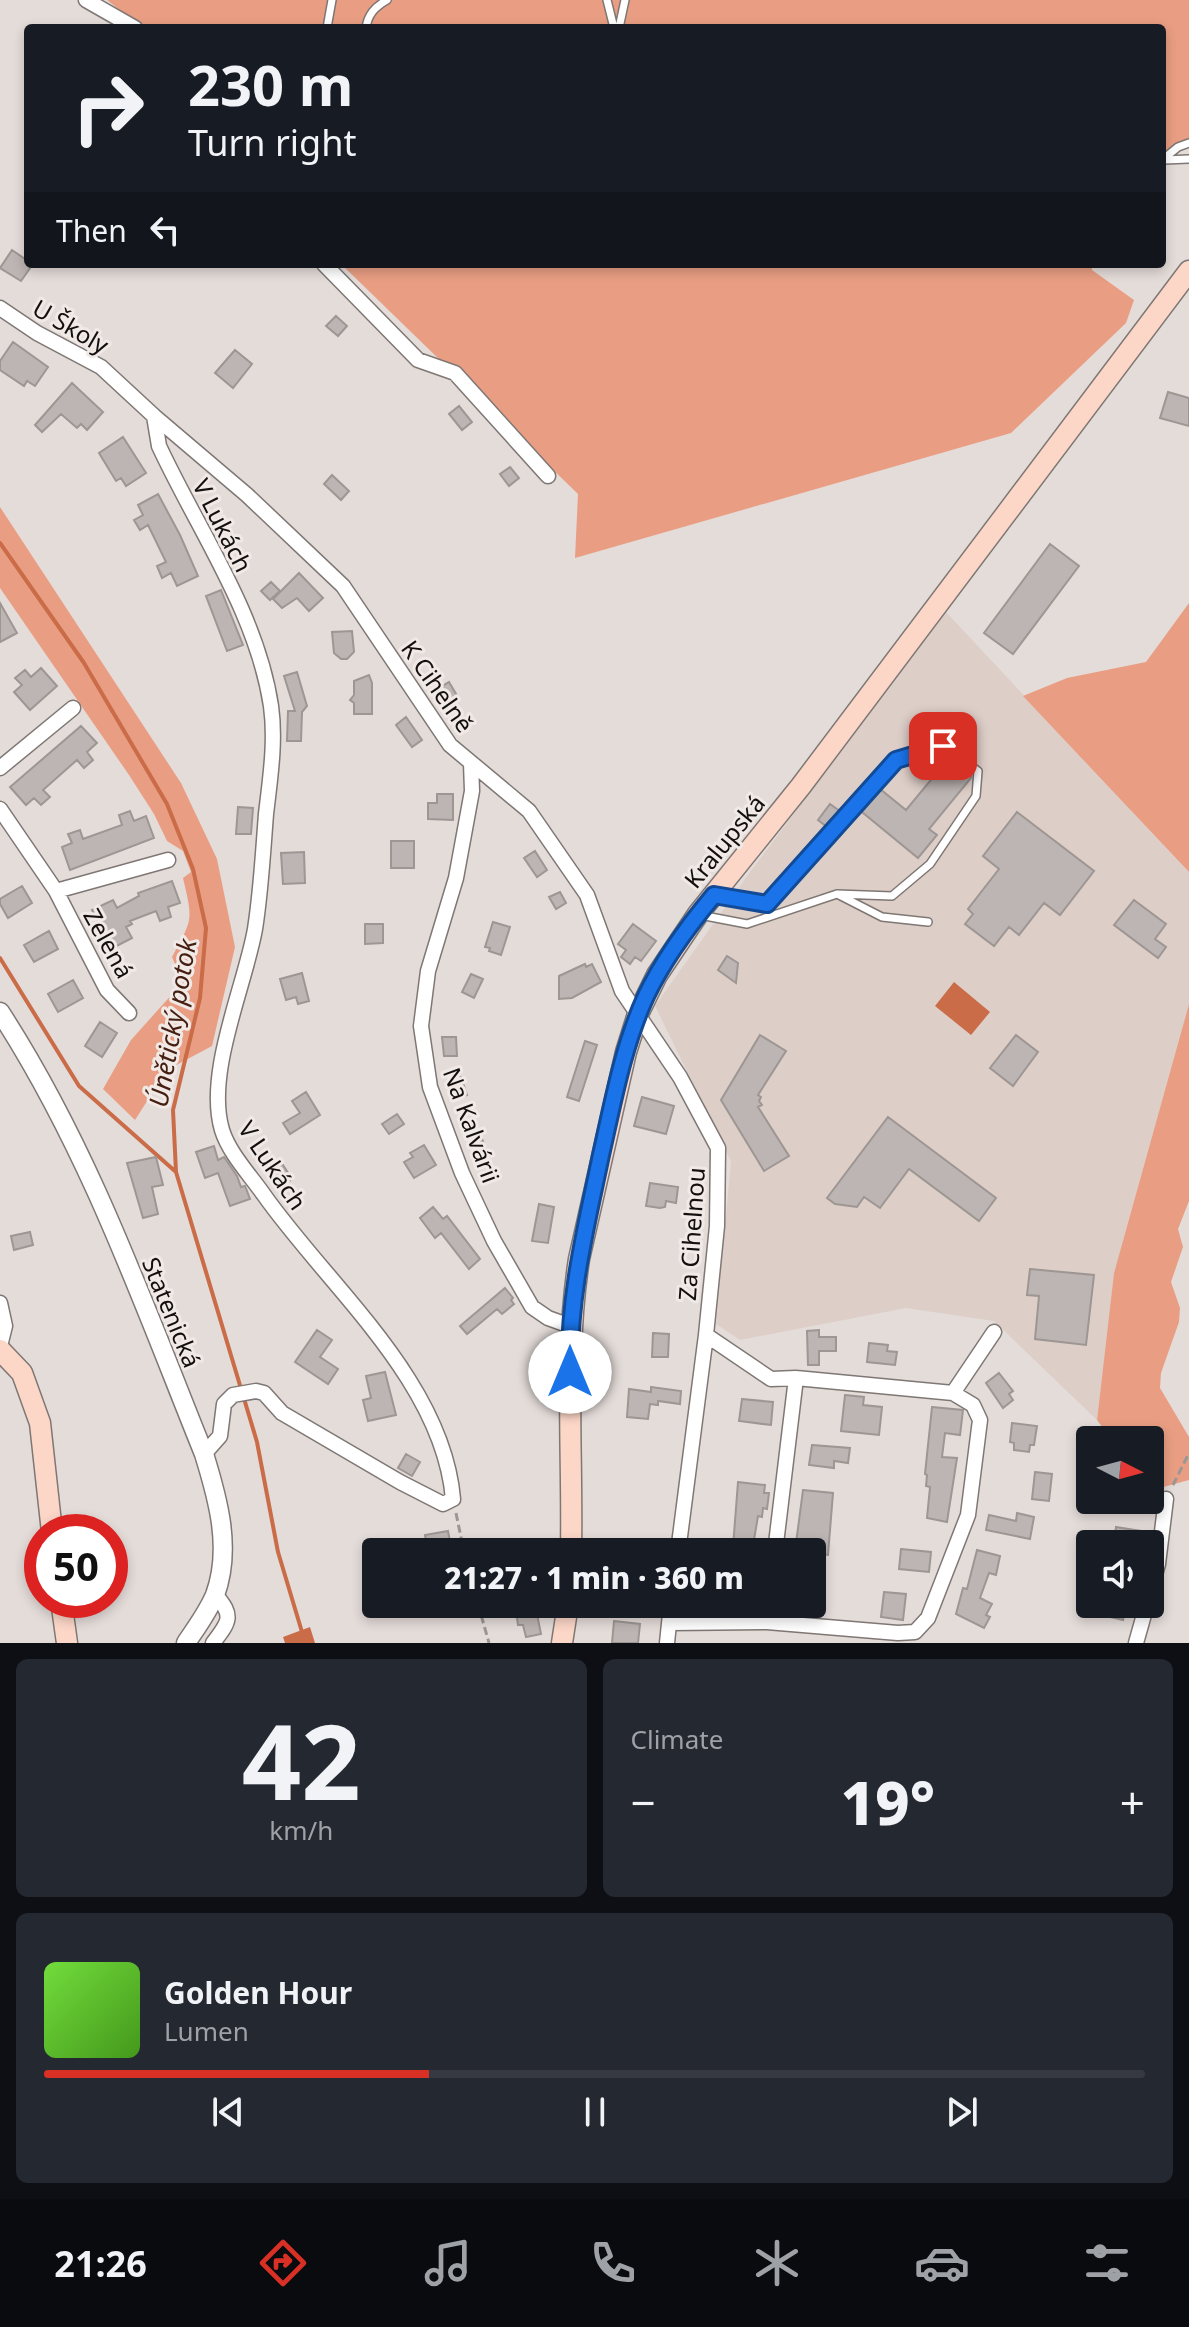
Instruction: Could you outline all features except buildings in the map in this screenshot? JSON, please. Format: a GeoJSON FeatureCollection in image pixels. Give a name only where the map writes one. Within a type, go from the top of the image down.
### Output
{"type":"FeatureCollection","features":[{"type":"Feature","properties":{"kind":"main road","name":"Kralupská"},"geometry":{"type":"LineString","coordinates":[[571,1538],[570,1326],[585,1228],[619,1079],[638,1014],[657,975],[698,914],[801,786],[1182,279],[1189,263]]}},
{"type":"Feature","properties":{"kind":"main road"},"geometry":{"type":"LineString","coordinates":[[0,1348],[22,1373],[40,1423],[50,1514]]}},
{"type":"Feature","properties":{"kind":"main road"},"geometry":{"type":"LineString","coordinates":[[64,1618],[67,1643]]}},
{"type":"Feature","properties":{"kind":"main road"},"geometry":{"type":"LineString","coordinates":[[562,1643],[566,1618]]}},
{"type":"Feature","properties":{"kind":"street"},"geometry":{"type":"LineString","coordinates":[[86,0],[128,24]]}},
{"type":"Feature","properties":{"kind":"street"},"geometry":{"type":"LineString","coordinates":[[328,268],[418,360],[455,373],[548,476]]}},
{"type":"Feature","properties":{"kind":"street","name":"U Školy"},"geometry":{"type":"LineString","coordinates":[[0,308],[37,333],[101,367],[154,416]]}},
{"type":"Feature","properties":{"kind":"street","name":"K Cihelně"},"geometry":{"type":"LineString","coordinates":[[154,416],[247,495],[343,586],[450,745],[529,811],[587,895],[622,991],[638,1014]]}},
{"type":"Feature","properties":{"kind":"street","name":"V Lukách"},"geometry":{"type":"LineString","coordinates":[[154,416],[159,446],[253,639],[267,688],[273,725],[258,909],[221,1076],[218,1095],[221,1127],[225,1140],[271,1205],[378,1336],[412,1387],[441,1443],[453,1499]]}},
{"type":"Feature","properties":{"kind":"street"},"geometry":{"type":"LineString","coordinates":[[0,768],[73,708]]}},
{"type":"Feature","properties":{"kind":"street","name":"Na Kalvárii"},"geometry":{"type":"LineString","coordinates":[[471,763],[472,791],[459,863],[428,971],[421,1026],[430,1087],[462,1173],[494,1241],[532,1307],[548,1318],[570,1326]]}},
{"type":"Feature","properties":{"kind":"street","name":"Zelená"},"geometry":{"type":"LineString","coordinates":[[0,809],[56,891],[107,990],[129,1013]]}},
{"type":"Feature","properties":{"kind":"street","name":"Zelená"},"geometry":{"type":"LineString","coordinates":[[56,891],[168,860]]}},
{"type":"Feature","properties":{"kind":"street","name":"Statenická"},"geometry":{"type":"LineString","coordinates":[[0,1012],[33,1062],[90,1174],[204,1454],[218,1508],[223,1561],[215,1594],[186,1643]]}},
{"type":"Feature","properties":{"kind":"street","name":"Za Cihelnou"},"geometry":{"type":"LineString","coordinates":[[638,1014],[680,1077],[718,1148],[717,1226],[680,1538]]}},
{"type":"Feature","properties":{"kind":"street"},"geometry":{"type":"LineString","coordinates":[[0,1303],[5,1326],[0,1348]]}},
{"type":"Feature","properties":{"kind":"street"},"geometry":{"type":"LineString","coordinates":[[669,1623],[767,1622],[915,1632],[928,1618],[968,1515],[980,1420],[973,1405],[953,1393],[994,1332]]}},
{"type":"Feature","properties":{"kind":"street","name":"Za Cihelnou"},"geometry":{"type":"LineString","coordinates":[[706,1335],[771,1379],[796,1378],[953,1393]]}},
{"type":"Feature","properties":{"kind":"street"},"geometry":{"type":"LineString","coordinates":[[777,1538],[796,1378]]}},
{"type":"Feature","properties":{"kind":"street"},"geometry":{"type":"LineString","coordinates":[[204,1454],[220,1436],[224,1404],[233,1395],[256,1391],[264,1393],[282,1413],[400,1482],[443,1504],[453,1499]]}},
{"type":"Feature","properties":{"kind":"street"},"geometry":{"type":"LineString","coordinates":[[1162,1530],[1166,1499]]}},
{"type":"Feature","properties":{"kind":"street"},"geometry":{"type":"LineString","coordinates":[[213,1643],[229,1616],[215,1594]]}},
{"type":"Feature","properties":{"kind":"street"},"geometry":{"type":"LineString","coordinates":[[667,1643],[670,1618]]}},
{"type":"Feature","properties":{"kind":"street"},"geometry":{"type":"LineString","coordinates":[[767,1618],[767,1622]]}},
{"type":"Feature","properties":{"kind":"street"},"geometry":{"type":"LineString","coordinates":[[1136,1643],[1143,1618]]}},
{"type":"Feature","properties":{"kind":"lane"},"geometry":{"type":"LineString","coordinates":[[328,24],[332,0]]}},
{"type":"Feature","properties":{"kind":"lane"},"geometry":{"type":"LineString","coordinates":[[366,24],[375,7],[387,0]]}},
{"type":"Feature","properties":{"kind":"lane"},"geometry":{"type":"LineString","coordinates":[[607,0],[615,24]]}},
{"type":"Feature","properties":{"kind":"lane"},"geometry":{"type":"LineString","coordinates":[[617,24],[625,0]]}},
{"type":"Feature","properties":{"kind":"lane"},"geometry":{"type":"LineString","coordinates":[[1166,157],[1189,143]]}},
{"type":"Feature","properties":{"kind":"lane"},"geometry":{"type":"LineString","coordinates":[[1166,160],[1189,159]]}},
{"type":"Feature","properties":{"kind":"lane"},"geometry":{"type":"LineString","coordinates":[[698,914],[747,924],[837,894],[892,896],[930,864],[976,796],[978,771],[943,746],[896,760],[767,904],[714,895]]}},
{"type":"Feature","properties":{"kind":"lane"},"geometry":{"type":"LineString","coordinates":[[837,894],[882,917],[928,922]]}},
{"type":"Feature","properties":{"kind":"path"},"geometry":{"type":"LineString","coordinates":[[1166,1499],[1189,1453]]}},
{"type":"Feature","properties":{"kind":"path"},"geometry":{"type":"LineString","coordinates":[[453,1499],[461,1538]]}},
{"type":"Feature","properties":{"kind":"path"},"geometry":{"type":"LineString","coordinates":[[482,1618],[489,1643]]}},
{"type":"Feature","properties":{"kind":"shaded area"},"geometry":{"type":"Polygon","coordinates":[[[107,0],[1189,0],[1189,140],[1166,158],[1166,24],[132,24],[131,19],[107,0]]]}},
{"type":"Feature","properties":{"kind":"shaded area"},"geometry":{"type":"Polygon","coordinates":[[[345,268],[1092,268],[1134,300],[1126,323],[1011,433],[575,558],[578,494],[345,268]]]}},
{"type":"Feature","properties":{"kind":"shaded area"},"geometry":{"type":"Polygon","coordinates":[[[0,507],[181,783],[217,859],[235,947],[212,1046],[167,1070],[135,1120],[103,1089],[131,1040],[183,982],[172,957],[189,919],[183,878],[191,872],[183,851],[167,841],[129,775],[0,588],[0,507]]]}},
{"type":"Feature","properties":{"kind":"shaded area"},"geometry":{"type":"Polygon","coordinates":[[[1189,603],[1189,872],[1023,696],[1067,678],[1146,662],[1189,603]]]}},
{"type":"Feature","properties":{"kind":"shaded area"},"geometry":{"type":"Polygon","coordinates":[[[946,612],[1189,872],[1189,1004],[1114,1273],[1097,1420],[994,1321],[906,1308],[740,1340],[716,1324],[731,1161],[655,1006],[750,872],[946,612]]]}},
{"type":"Feature","properties":{"kind":"shaded area"},"geometry":{"type":"Polygon","coordinates":[[[954,982],[990,1012],[971,1035],[935,1006],[954,982]]]}},
{"type":"Feature","properties":{"kind":"shaded area"},"geometry":{"type":"Polygon","coordinates":[[[1189,1004],[1189,1201],[1178,1229],[1183,1247],[1171,1282],[1180,1308],[1179,1322],[1161,1373],[1160,1388],[1189,1437],[1189,1480],[1164,1487],[1164,1426],[1102,1426],[1097,1420],[1114,1273],[1189,1004]]]}},
{"type":"Feature","properties":{"kind":"shaded area"},"geometry":{"type":"Polygon","coordinates":[[[310,1627],[315,1643],[285,1643],[283,1637],[310,1627]]]}},
{"type":"Feature","properties":{"kind":"waterway","name":"Únětický potok"},"geometry":{"type":"LineString","coordinates":[[0,543],[84,663],[167,804],[193,869],[206,928],[200,998],[173,1110],[176,1172],[257,1442],[278,1552],[302,1632]]}},
{"type":"Feature","properties":{"kind":"waterway"},"geometry":{"type":"LineString","coordinates":[[0,958],[79,1086],[176,1172]]}},
{"type":"Feature","properties":{"kind":"route"},"geometry":{"type":"LineString","coordinates":[[570,1372],[573,1294],[609,1121],[638,1014],[657,975],[714,895],[767,904],[896,760],[943,746]]}}]}
